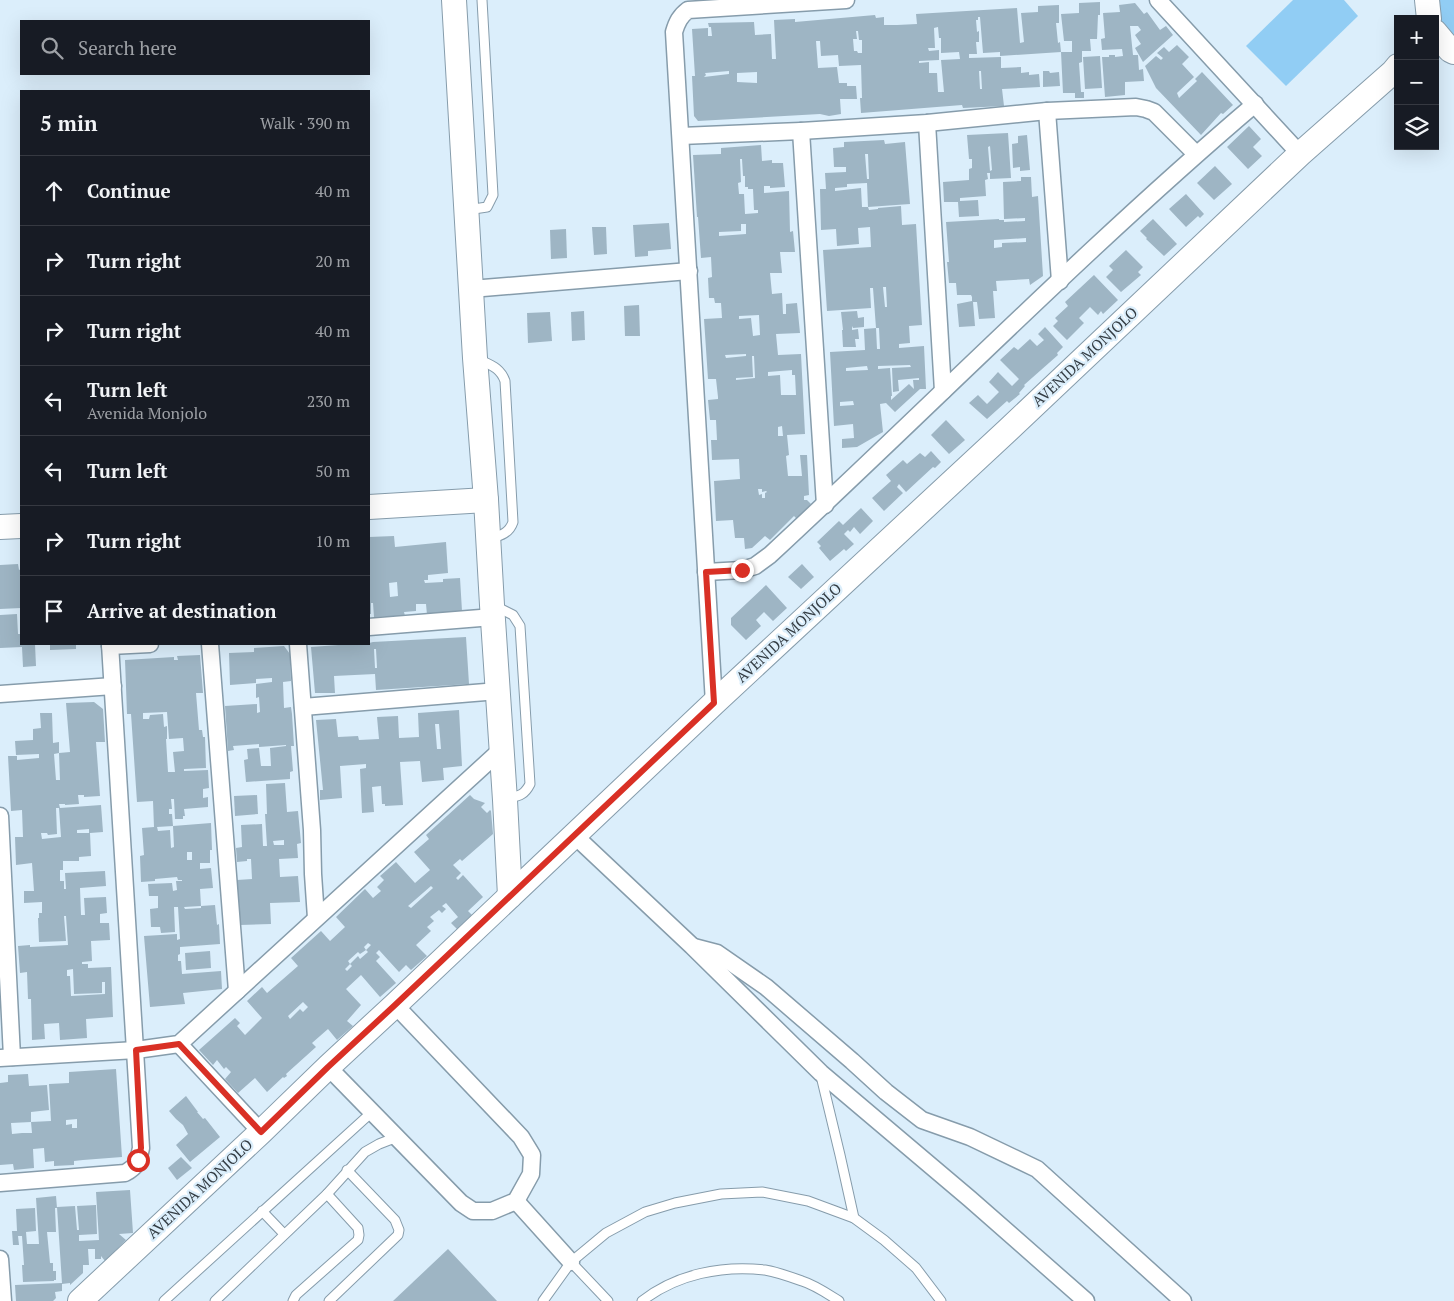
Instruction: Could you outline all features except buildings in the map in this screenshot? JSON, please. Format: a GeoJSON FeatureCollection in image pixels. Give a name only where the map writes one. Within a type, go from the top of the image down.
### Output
{"type":"FeatureCollection","features":[{"type":"Feature","properties":{"kind":"street"},"geometry":{"type":"LineString","coordinates":[[454,0],[475,358],[506,800],[510,896]]}},
{"type":"Feature","properties":{"kind":"street"},"geometry":{"type":"LineString","coordinates":[[714,703],[674,32],[676,23],[688,10],[780,2],[846,0]]}},
{"type":"Feature","properties":{"kind":"street"},"geometry":{"type":"LineString","coordinates":[[1158,0],[1300,154]]}},
{"type":"Feature","properties":{"kind":"street"},"geometry":{"type":"LineString","coordinates":[[1439,33],[1450,50],[1454,52]]}},
{"type":"Feature","properties":{"kind":"street"},"geometry":{"type":"LineString","coordinates":[[1439,62],[1454,61]]}},
{"type":"Feature","properties":{"kind":"street","name":"AVENIDA MONJOLO"},"geometry":{"type":"LineString","coordinates":[[80,1301],[1300,154],[1394,72]]}},
{"type":"Feature","properties":{"kind":"street"},"geometry":{"type":"LineString","coordinates":[[706,572],[742,570],[754,566],[770,556],[1060,280],[1196,154],[1255,104]]}},
{"type":"Feature","properties":{"kind":"street"},"geometry":{"type":"LineString","coordinates":[[681,136],[927,123],[1047,112],[1136,107],[1154,112],[1196,154]]}},
{"type":"Feature","properties":{"kind":"street"},"geometry":{"type":"LineString","coordinates":[[1047,112],[1060,280]]}},
{"type":"Feature","properties":{"kind":"street"},"geometry":{"type":"LineString","coordinates":[[927,123],[943,391]]}},
{"type":"Feature","properties":{"kind":"street"},"geometry":{"type":"LineString","coordinates":[[801,131],[825,505]]}},
{"type":"Feature","properties":{"kind":"street"},"geometry":{"type":"LineString","coordinates":[[472,289],[689,271]]}},
{"type":"Feature","properties":{"kind":"street"},"geometry":{"type":"LineString","coordinates":[[370,506],[486,500]]}},
{"type":"Feature","properties":{"kind":"street"},"geometry":{"type":"LineString","coordinates":[[0,527],[20,526]]}},
{"type":"Feature","properties":{"kind":"street"},"geometry":{"type":"LineString","coordinates":[[370,627],[492,611]]}},
{"type":"Feature","properties":{"kind":"street"},"geometry":{"type":"LineString","coordinates":[[0,1183],[125,1173],[133,1169],[141,1148],[110,645]]}},
{"type":"Feature","properties":{"kind":"street"},"geometry":{"type":"LineString","coordinates":[[210,645],[237,991]]}},
{"type":"Feature","properties":{"kind":"street"},"geometry":{"type":"LineString","coordinates":[[298,645],[312,830],[316,918]]}},
{"type":"Feature","properties":{"kind":"street"},"geometry":{"type":"LineString","coordinates":[[0,694],[113,686]]}},
{"type":"Feature","properties":{"kind":"street"},"geometry":{"type":"LineString","coordinates":[[303,707],[498,691]]}},
{"type":"Feature","properties":{"kind":"street"},"geometry":{"type":"LineString","coordinates":[[0,816],[6,1057],[136,1050],[179,1044],[502,749]]}},
{"type":"Feature","properties":{"kind":"street"},"geometry":{"type":"LineString","coordinates":[[574,836],[692,946],[820,1073],[970,1199],[1086,1301]]}},
{"type":"Feature","properties":{"kind":"street"},"geometry":{"type":"LineString","coordinates":[[692,946],[717,953],[766,987],[886,1092],[922,1120],[970,1137],[1037,1169],[1183,1301]]}},
{"type":"Feature","properties":{"kind":"street"},"geometry":{"type":"LineString","coordinates":[[328,1067],[461,1203],[474,1211],[492,1211],[516,1202],[531,1174],[532,1156],[521,1137],[395,1005]]}},
{"type":"Feature","properties":{"kind":"street"},"geometry":{"type":"LineString","coordinates":[[179,1044],[261,1132]]}},
{"type":"Feature","properties":{"kind":"street"},"geometry":{"type":"LineString","coordinates":[[516,1202],[571,1262]]}},
{"type":"Feature","properties":{"kind":"street"},"geometry":{"type":"LineString","coordinates":[[0,1259],[3,1301]]}},
{"type":"Feature","properties":{"kind":"lane"},"geometry":{"type":"LineString","coordinates":[[467,210],[487,207],[493,195],[482,0]]}},
{"type":"Feature","properties":{"kind":"lane"},"geometry":{"type":"LineString","coordinates":[[475,358],[496,368],[502,373],[505,381],[512,522],[507,533],[488,539]]}},
{"type":"Feature","properties":{"kind":"lane"},"geometry":{"type":"LineString","coordinates":[[492,611],[513,615],[520,626],[530,784],[523,794],[506,800]]}},
{"type":"Feature","properties":{"kind":"lane"},"geometry":{"type":"LineString","coordinates":[[820,1073],[854,1218]]}},
{"type":"Feature","properties":{"kind":"lane"},"geometry":{"type":"LineString","coordinates":[[164,1301],[372,1112]]}},
{"type":"Feature","properties":{"kind":"lane"},"geometry":{"type":"LineString","coordinates":[[215,1301],[327,1194],[365,1152],[397,1137]]}},
{"type":"Feature","properties":{"kind":"lane"},"geometry":{"type":"LineString","coordinates":[[329,1301],[398,1235],[399,1230],[395,1220],[347,1170]]}},
{"type":"Feature","properties":{"kind":"lane"},"geometry":{"type":"LineString","coordinates":[[543,1301],[571,1262],[606,1233],[645,1212],[675,1203],[721,1194],[762,1192],[808,1201],[854,1218],[884,1240],[916,1268],[941,1301]]}},
{"type":"Feature","properties":{"kind":"lane"},"geometry":{"type":"LineString","coordinates":[[293,1301],[296,1295],[358,1240],[360,1235],[358,1228],[327,1194]]}},
{"type":"Feature","properties":{"kind":"lane"},"geometry":{"type":"LineString","coordinates":[[262,1211],[284,1234]]}},
{"type":"Feature","properties":{"kind":"lane"},"geometry":{"type":"LineString","coordinates":[[571,1262],[608,1301]]}},
{"type":"Feature","properties":{"kind":"lane"},"geometry":{"type":"LineString","coordinates":[[642,1301],[653,1292],[689,1276],[728,1269],[767,1270],[804,1281],[840,1301]]}},
{"type":"Feature","properties":{"kind":"shaded area"},"geometry":{"type":"Polygon","coordinates":[[[1293,0],[1344,0],[1358,16],[1286,86],[1246,46],[1293,0]]]}},
{"type":"Feature","properties":{"kind":"shaded area"},"geometry":{"type":"Polygon","coordinates":[[[1433,0],[1454,0],[1454,44],[1441,30],[1439,15],[1437,15],[1433,0]]]}},
{"type":"Feature","properties":{"kind":"route"},"geometry":{"type":"LineString","coordinates":[[138,1160],[141,1148],[136,1050],[179,1044],[261,1132],[714,703],[706,572],[742,570]]}}]}
